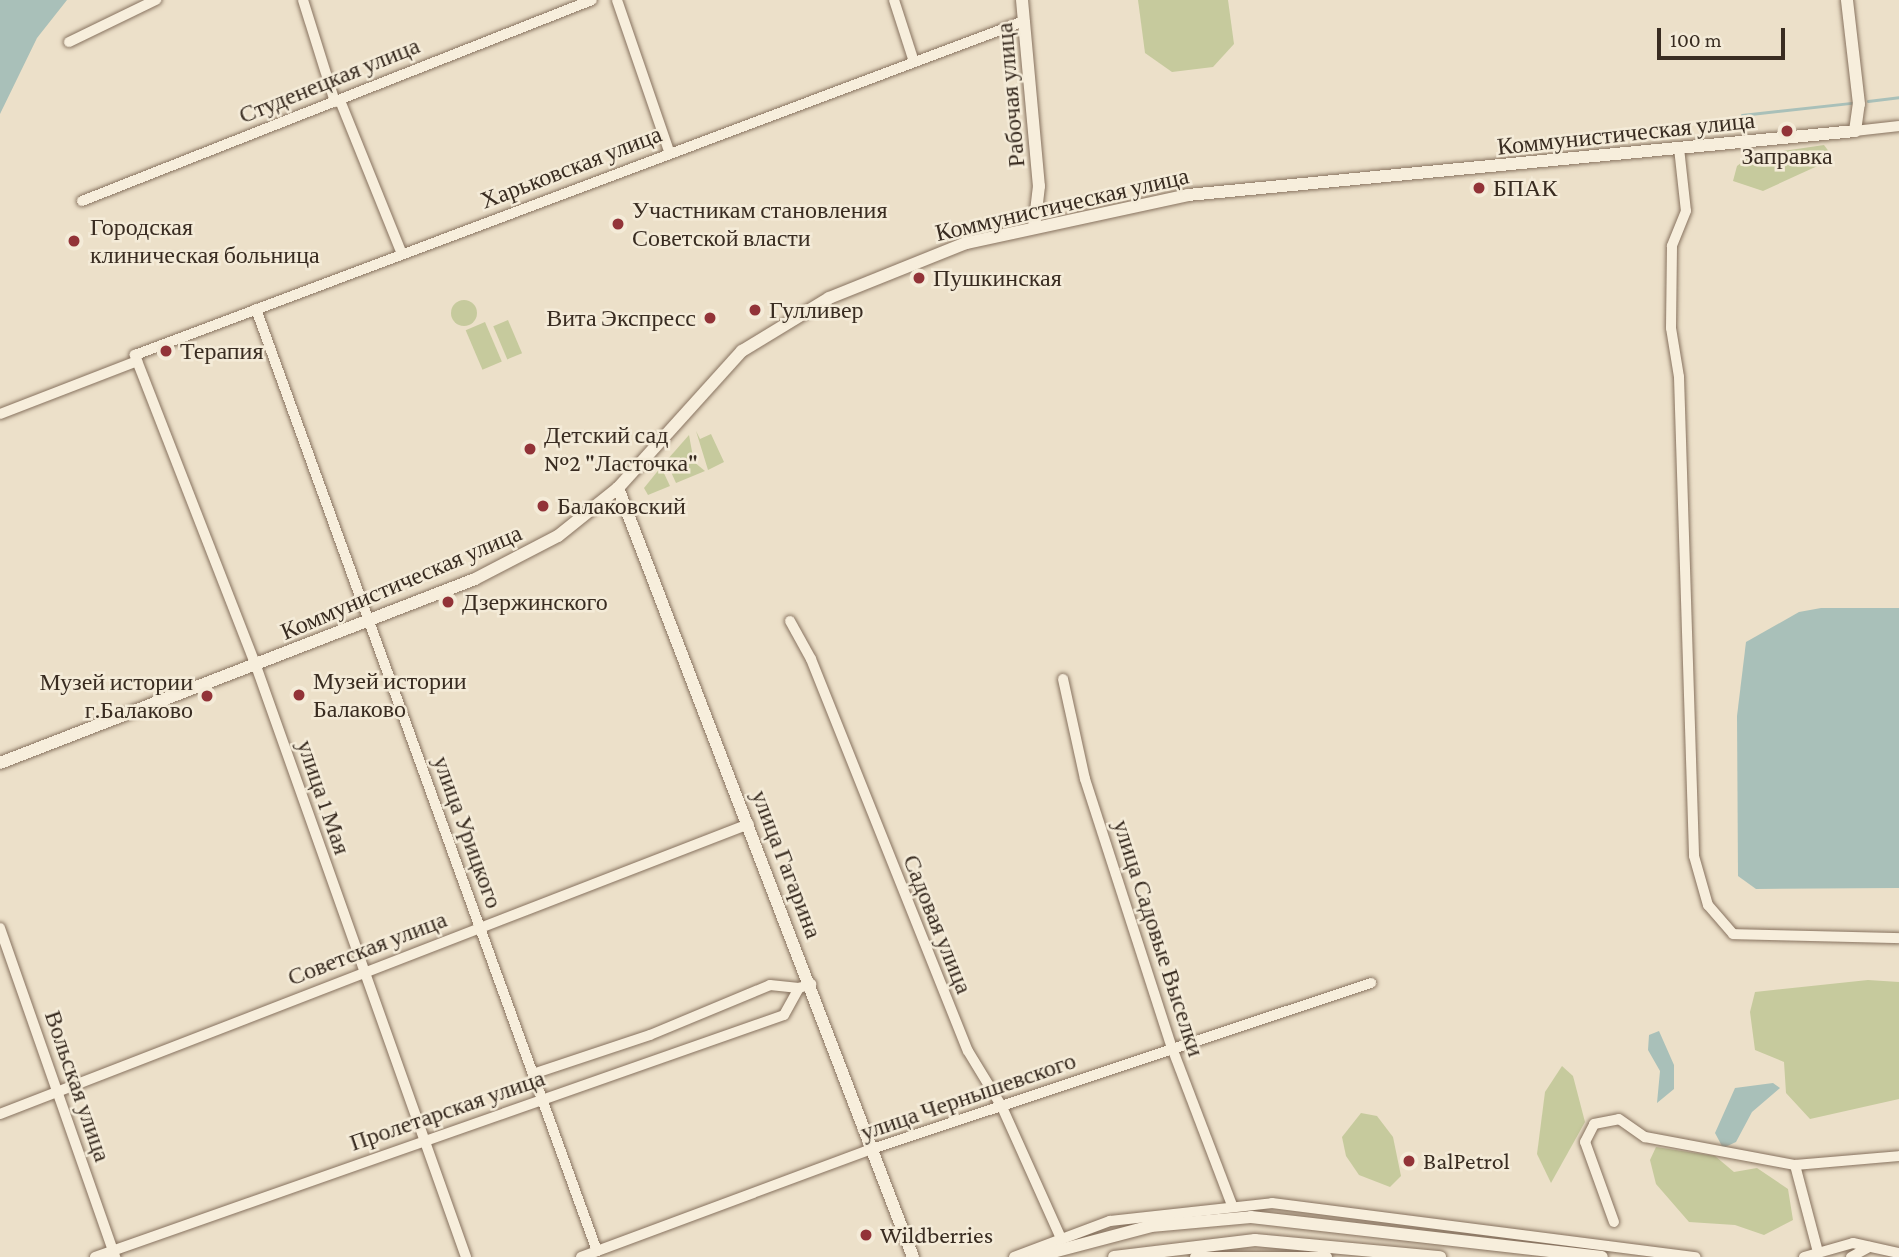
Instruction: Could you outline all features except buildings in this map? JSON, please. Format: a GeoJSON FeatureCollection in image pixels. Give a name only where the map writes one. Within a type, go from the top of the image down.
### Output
{"type":"FeatureCollection","features":[{"type":"Feature","properties":{"kind":"main road","name":"Рабочая улица"},"geometry":{"type":"LineString","coordinates":[[1022,0],[1039,186],[1034,228]]}},
{"type":"Feature","properties":{"kind":"main road"},"geometry":{"type":"LineString","coordinates":[[1847,0],[1859,104],[1855,131]]}},
{"type":"Feature","properties":{"kind":"main road","name":"Коммунистическая улица"},"geometry":{"type":"LineString","coordinates":[[0,763],[368,622],[529,552],[618,488],[715,375],[772,330],[927,256],[1034,228],[1188,195],[1855,131]]}},
{"type":"Feature","properties":{"kind":"main road","name":"улица Гагарина"},"geometry":{"type":"LineString","coordinates":[[618,488],[749,824],[805,986],[913,1257]]}},
{"type":"Feature","properties":{"kind":"main road"},"geometry":{"type":"LineString","coordinates":[[1034,1257],[1151,1226],[1251,1217],[1602,1257]]}},
{"type":"Feature","properties":{"kind":"main road"},"geometry":{"type":"LineString","coordinates":[[1114,1257],[1255,1240],[1440,1257]]}},
{"type":"Feature","properties":{"kind":"street"},"geometry":{"type":"LineString","coordinates":[[69,42],[156,0]]}},
{"type":"Feature","properties":{"kind":"street"},"geometry":{"type":"LineString","coordinates":[[303,0],[338,103],[402,254]]}},
{"type":"Feature","properties":{"kind":"street","name":"Студенецкая улица"},"geometry":{"type":"LineString","coordinates":[[82,201],[338,103],[386,79],[592,0]]}},
{"type":"Feature","properties":{"kind":"street"},"geometry":{"type":"LineString","coordinates":[[617,0],[669,151]]}},
{"type":"Feature","properties":{"kind":"street"},"geometry":{"type":"LineString","coordinates":[[894,0],[913,59]]}},
{"type":"Feature","properties":{"kind":"street","name":"Харьковская улица"},"geometry":{"type":"LineString","coordinates":[[0,414],[256,309],[913,59],[1024,21]]}},
{"type":"Feature","properties":{"kind":"street","name":"Коммунистическая улица"},"geometry":{"type":"LineString","coordinates":[[1855,131],[1899,126]]}},
{"type":"Feature","properties":{"kind":"street"},"geometry":{"type":"LineString","coordinates":[[1679,148],[1686,211],[1672,246],[1671,328],[1679,377],[1694,856],[1708,905],[1733,934],[1899,937]]}},
{"type":"Feature","properties":{"kind":"street","name":"улица Урицкого"},"geometry":{"type":"LineString","coordinates":[[256,309],[597,1251]]}},
{"type":"Feature","properties":{"kind":"street","name":"улица 1 Мая"},"geometry":{"type":"LineString","coordinates":[[136,358],[256,666],[466,1257]]}},
{"type":"Feature","properties":{"kind":"street","name":"Садовая улица"},"geometry":{"type":"LineString","coordinates":[[790,621],[811,659],[962,1039],[1002,1107],[1060,1236]]}},
{"type":"Feature","properties":{"kind":"street","name":"улица Садовые Выселки"},"geometry":{"type":"LineString","coordinates":[[1063,679],[1085,779],[1172,1048],[1232,1205]]}},
{"type":"Feature","properties":{"kind":"street","name":"Советская улица"},"geometry":{"type":"LineString","coordinates":[[0,1114],[749,824]]}},
{"type":"Feature","properties":{"kind":"street","name":"Вольская улица"},"geometry":{"type":"LineString","coordinates":[[0,928],[114,1254]]}},
{"type":"Feature","properties":{"kind":"street","name":"улица Чернышевского"},"geometry":{"type":"LineString","coordinates":[[581,1257],[872,1149],[1371,983]]}},
{"type":"Feature","properties":{"kind":"street","name":"Пролетарская улица"},"geometry":{"type":"LineString","coordinates":[[533,1074],[770,985],[805,986]]}},
{"type":"Feature","properties":{"kind":"street","name":"Пролетарская улица"},"geometry":{"type":"LineString","coordinates":[[95,1257],[114,1254],[422,1138],[785,1015],[805,986]]}},
{"type":"Feature","properties":{"kind":"street"},"geometry":{"type":"LineString","coordinates":[[1614,1222],[1584,1142],[1594,1124],[1619,1119],[1645,1137],[1795,1165],[1899,1156]]}},
{"type":"Feature","properties":{"kind":"street"},"geometry":{"type":"LineString","coordinates":[[1795,1165],[1818,1252]]}},
{"type":"Feature","properties":{"kind":"street"},"geometry":{"type":"LineString","coordinates":[[1014,1257],[1060,1236],[1162,1211],[1232,1205],[1326,1207],[1692,1257]]}},
{"type":"Feature","properties":{"kind":"street"},"geometry":{"type":"LineString","coordinates":[[1804,1257],[1853,1243],[1899,1254]]}},
{"type":"Feature","properties":{"kind":"street"},"geometry":{"type":"LineString","coordinates":[[1851,1257],[1870,1247]]}},
{"type":"Feature","properties":{"kind":"street"},"geometry":{"type":"LineString","coordinates":[[1195,1257],[1327,1257]]}},
{"type":"Feature","properties":{"kind":"green space"},"geometry":{"type":"Polygon","coordinates":[[[1138,0],[1228,0],[1234,44],[1213,67],[1172,72],[1145,53],[1138,0]]]}},
{"type":"Feature","properties":{"kind":"green space"},"geometry":{"type":"Polygon","coordinates":[[[1824,145],[1833,157],[1763,191],[1733,181],[1737,166],[1750,156],[1824,145]]]}},
{"type":"Feature","properties":{"kind":"green space"},"geometry":{"type":"Polygon","coordinates":[[[464,300],[473,304],[477,313],[473,322],[464,326],[455,322],[451,313],[455,304],[464,300]]]}},
{"type":"Feature","properties":{"kind":"green space"},"geometry":{"type":"Polygon","coordinates":[[[508,320],[522,353],[507,359],[493,326],[508,320]]]}},
{"type":"Feature","properties":{"kind":"green space"},"geometry":{"type":"Polygon","coordinates":[[[485,322],[502,362],[482,370],[466,330],[485,322]]]}},
{"type":"Feature","properties":{"kind":"green space"},"geometry":{"type":"Polygon","coordinates":[[[696,431],[700,439],[711,434],[724,462],[708,470],[696,431]]]}},
{"type":"Feature","properties":{"kind":"green space"},"geometry":{"type":"Polygon","coordinates":[[[689,435],[693,457],[671,468],[667,460],[689,435]]]}},
{"type":"Feature","properties":{"kind":"green space"},"geometry":{"type":"Polygon","coordinates":[[[694,462],[705,471],[676,483],[671,472],[694,462]]]}},
{"type":"Feature","properties":{"kind":"green space"},"geometry":{"type":"Polygon","coordinates":[[[661,467],[670,486],[648,495],[644,488],[661,467]]]}},
{"type":"Feature","properties":{"kind":"green space"},"geometry":{"type":"Polygon","coordinates":[[[1868,980],[1899,982],[1899,1099],[1810,1119],[1786,1093],[1784,1062],[1755,1050],[1750,1012],[1755,992],[1868,980]]]}},
{"type":"Feature","properties":{"kind":"green space"},"geometry":{"type":"Polygon","coordinates":[[[1562,1066],[1573,1076],[1585,1122],[1551,1183],[1537,1154],[1545,1092],[1562,1066]]]}},
{"type":"Feature","properties":{"kind":"green space"},"geometry":{"type":"Polygon","coordinates":[[[1361,1113],[1377,1116],[1393,1137],[1401,1176],[1390,1187],[1359,1175],[1346,1156],[1342,1137],[1361,1113]]]}},
{"type":"Feature","properties":{"kind":"green space"},"geometry":{"type":"Polygon","coordinates":[[[1656,1147],[1715,1156],[1734,1172],[1757,1168],[1788,1189],[1793,1220],[1764,1235],[1735,1225],[1689,1222],[1656,1184],[1650,1160],[1656,1147]]]}},
{"type":"Feature","properties":{"kind":"water"},"geometry":{"type":"Polygon","coordinates":[[[0,0],[67,0],[37,38],[0,114],[0,0]]]}},
{"type":"Feature","properties":{"kind":"water"},"geometry":{"type":"Polygon","coordinates":[[[1821,608],[1899,608],[1899,888],[1756,889],[1738,876],[1737,716],[1746,642],[1799,612],[1821,608]]]}},
{"type":"Feature","properties":{"kind":"water"},"geometry":{"type":"Polygon","coordinates":[[[1659,1031],[1674,1065],[1674,1089],[1657,1103],[1660,1071],[1648,1050],[1649,1035],[1659,1031]]]}},
{"type":"Feature","properties":{"kind":"water"},"geometry":{"type":"Polygon","coordinates":[[[1773,1083],[1780,1088],[1752,1112],[1736,1142],[1723,1148],[1715,1133],[1735,1088],[1773,1083]]]}},
{"type":"Feature","properties":{"kind":"waterway"},"geometry":{"type":"LineString","coordinates":[[1868,101],[1899,97]]}},
{"type":"Feature","properties":{"kind":"waterway"},"geometry":{"type":"LineString","coordinates":[[1742,115],[1851,103]]}},
{"type":"Feature","properties":{"kind":"place","name":"Заправка"},"geometry":{"type":"Point","coordinates":[1787,131]}},
{"type":"Feature","properties":{"kind":"place","name":"БПАК"},"geometry":{"type":"Point","coordinates":[1479,188]}},
{"type":"Feature","properties":{"kind":"place","name":"Участникам становления Советской власти"},"geometry":{"type":"Point","coordinates":[618,224]}},
{"type":"Feature","properties":{"kind":"place","name":"Городская клиническая больница"},"geometry":{"type":"Point","coordinates":[74,241]}},
{"type":"Feature","properties":{"kind":"place","name":"Пушкинская"},"geometry":{"type":"Point","coordinates":[919,278]}},
{"type":"Feature","properties":{"kind":"place","name":"Гулливер"},"geometry":{"type":"Point","coordinates":[755,310]}},
{"type":"Feature","properties":{"kind":"place","name":"Вита Экспресс"},"geometry":{"type":"Point","coordinates":[710,318]}},
{"type":"Feature","properties":{"kind":"place","name":"Терапия"},"geometry":{"type":"Point","coordinates":[166,351]}},
{"type":"Feature","properties":{"kind":"place","name":"Детский сад №2 \"Ласточка\""},"geometry":{"type":"Point","coordinates":[530,449]}},
{"type":"Feature","properties":{"kind":"place","name":"Балаковский"},"geometry":{"type":"Point","coordinates":[543,506]}},
{"type":"Feature","properties":{"kind":"place","name":"Дзержинского"},"geometry":{"type":"Point","coordinates":[448,602]}},
{"type":"Feature","properties":{"kind":"place","name":"Музей истории Балаково"},"geometry":{"type":"Point","coordinates":[299,695]}},
{"type":"Feature","properties":{"kind":"place","name":"Музей истории г.Балаково"},"geometry":{"type":"Point","coordinates":[207,696]}},
{"type":"Feature","properties":{"kind":"place","name":"BalPetrol"},"geometry":{"type":"Point","coordinates":[1409,1161]}},
{"type":"Feature","properties":{"kind":"place","name":"Wildberries"},"geometry":{"type":"Point","coordinates":[866,1235]}}]}
